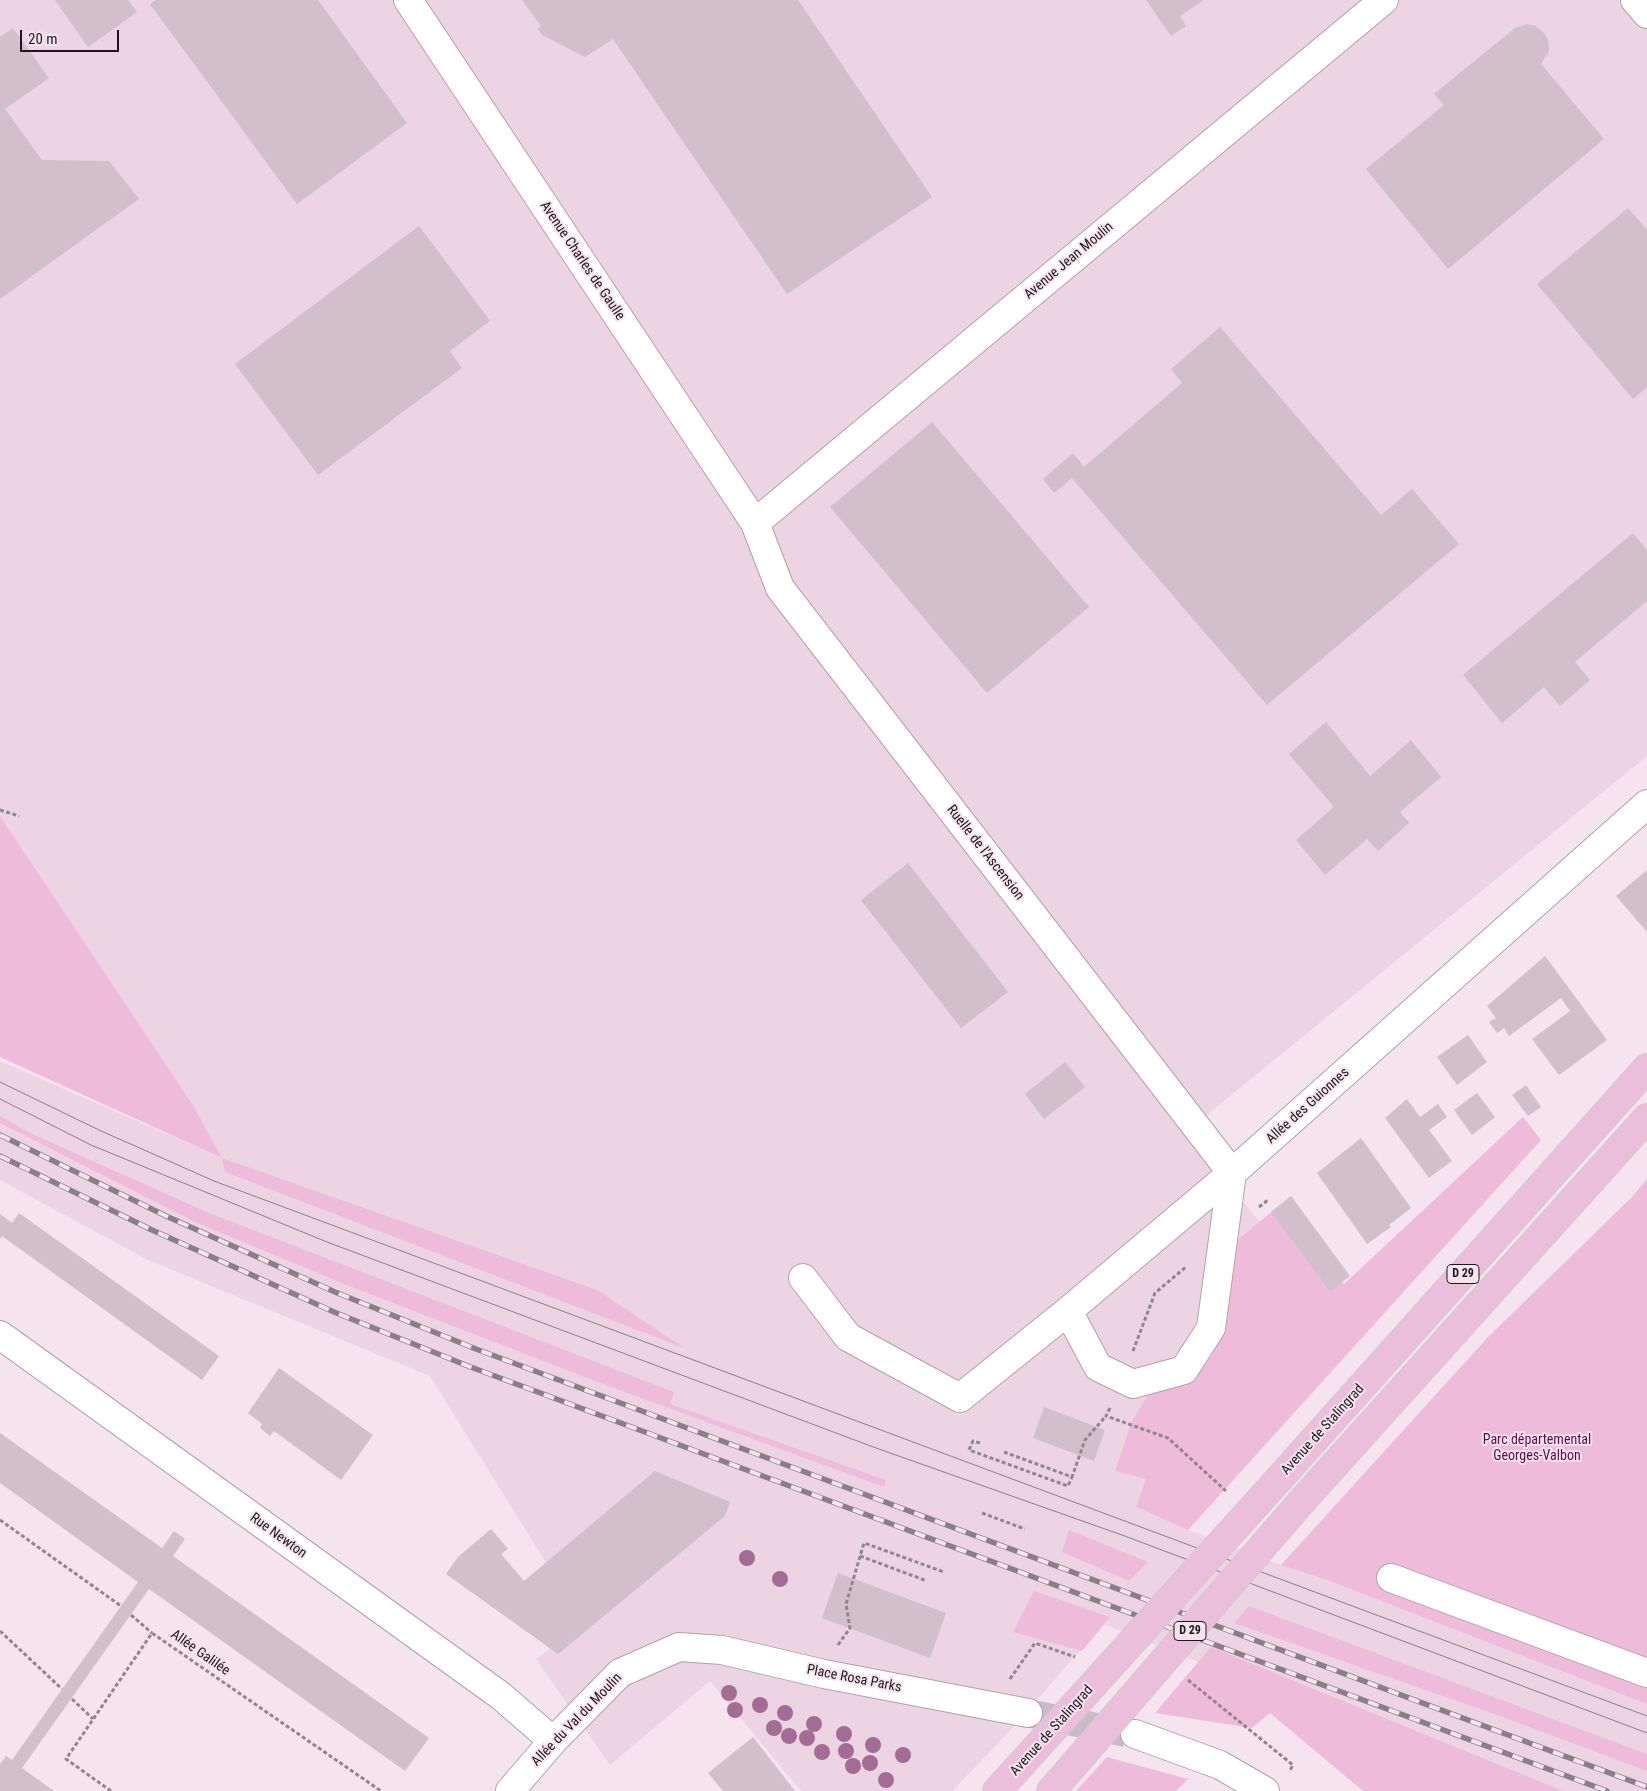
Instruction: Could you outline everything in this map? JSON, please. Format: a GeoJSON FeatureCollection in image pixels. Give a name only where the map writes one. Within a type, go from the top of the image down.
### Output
{"type":"FeatureCollection","features":[{"type":"Feature","properties":{"kind":"main road","name":"Avenue de Stalingrad"},"geometry":{"type":"LineString","coordinates":[[997,1791],[1647,1068]]}},
{"type":"Feature","properties":{"kind":"main road","name":"D 29"},"geometry":{"type":"LineString","coordinates":[[1051,1791],[1302,1501],[1647,1118]]}},
{"type":"Feature","properties":{"kind":"street","name":"Avenue Charles de Gaulle"},"geometry":{"type":"LineString","coordinates":[[408,0],[755,523]]}},
{"type":"Feature","properties":{"kind":"street","name":"Avenue Jean Moulin"},"geometry":{"type":"LineString","coordinates":[[755,523],[1384,0]]}},
{"type":"Feature","properties":{"kind":"street"},"geometry":{"type":"LineString","coordinates":[[1635,0],[1647,14]]}},
{"type":"Feature","properties":{"kind":"street","name":"Ruelle de l'Ascension"},"geometry":{"type":"LineString","coordinates":[[755,523],[780,588],[1232,1173]]}},
{"type":"Feature","properties":{"kind":"street","name":"Allée des Guionnes"},"geometry":{"type":"LineString","coordinates":[[803,1278],[848,1337],[960,1398],[1068,1312],[1232,1173],[1647,804]]}},
{"type":"Feature","properties":{"kind":"street"},"geometry":{"type":"LineString","coordinates":[[1068,1312],[1098,1367],[1133,1384],[1184,1370],[1211,1328],[1232,1173]]}},
{"type":"Feature","properties":{"kind":"street","name":"Rue Newton"},"geometry":{"type":"LineString","coordinates":[[0,1335],[501,1696],[553,1741]]}},
{"type":"Feature","properties":{"kind":"street"},"geometry":{"type":"LineString","coordinates":[[1391,1578],[1647,1673]]}},
{"type":"Feature","properties":{"kind":"street","name":"Allée du Val du Moulin"},"geometry":{"type":"LineString","coordinates":[[510,1791],[553,1741],[620,1673],[679,1647]]}},
{"type":"Feature","properties":{"kind":"street","name":"Place Rosa Parks"},"geometry":{"type":"LineString","coordinates":[[679,1647],[722,1650],[824,1674],[1028,1714]]}},
{"type":"Feature","properties":{"kind":"street"},"geometry":{"type":"LineString","coordinates":[[1135,1734],[1220,1765],[1265,1791]]}},
{"type":"Feature","properties":{"kind":"path"},"geometry":{"type":"LineString","coordinates":[[0,810],[19,816]]}},
{"type":"Feature","properties":{"kind":"path"},"geometry":{"type":"LineString","coordinates":[[1122,1378],[1155,1293],[1268,1200]]}},
{"type":"Feature","properties":{"kind":"path"},"geometry":{"type":"LineString","coordinates":[[980,1443],[973,1441],[969,1450],[1068,1486],[1085,1440],[1106,1416]]}},
{"type":"Feature","properties":{"kind":"path"},"geometry":{"type":"LineString","coordinates":[[1168,1438],[1225,1490]]}},
{"type":"Feature","properties":{"kind":"path"},"geometry":{"type":"LineString","coordinates":[[1004,1452],[1072,1477]]}},
{"type":"Feature","properties":{"kind":"path"},"geometry":{"type":"LineString","coordinates":[[982,1513],[1025,1529]]}},
{"type":"Feature","properties":{"kind":"path"},"geometry":{"type":"LineString","coordinates":[[0,1520],[121,1606]]}},
{"type":"Feature","properties":{"kind":"path"},"geometry":{"type":"LineString","coordinates":[[850,1628],[846,1604],[864,1543],[944,1572]]}},
{"type":"Feature","properties":{"kind":"path"},"geometry":{"type":"LineString","coordinates":[[860,1556],[927,1581]]}},
{"type":"Feature","properties":{"kind":"path"},"geometry":{"type":"LineString","coordinates":[[131,1615],[152,1633]]}},
{"type":"Feature","properties":{"kind":"path"},"geometry":{"type":"LineString","coordinates":[[0,1632],[62,1689]]}},
{"type":"Feature","properties":{"kind":"path","name":"Allée Galilée"},"geometry":{"type":"LineString","coordinates":[[111,1791],[66,1759],[152,1633],[381,1791]]}},
{"type":"Feature","properties":{"kind":"path"},"geometry":{"type":"LineString","coordinates":[[1018,1668],[1035,1643],[1078,1658]]}},
{"type":"Feature","properties":{"kind":"path"},"geometry":{"type":"LineString","coordinates":[[1185,1678],[1262,1741]]}},
{"type":"Feature","properties":{"kind":"path"},"geometry":{"type":"LineString","coordinates":[[72,1699],[93,1720]]}},
{"type":"Feature","properties":{"kind":"shaded area"},"geometry":{"type":"Polygon","coordinates":[[[0,0],[1647,0],[1647,756],[1186,1132],[1322,1298],[1136,1507],[1188,1530],[1281,1565],[1647,1684],[1647,1791],[1495,1791],[1201,1663],[1103,1624],[1007,1734],[952,1791],[801,1791],[710,1681],[610,1765],[536,1659],[583,1622],[430,1376],[148,1260],[0,1180],[0,1061],[222,1158],[193,1105],[0,816],[0,0]]]}},
{"type":"Feature","properties":{"kind":"green space"},"geometry":{"type":"Polygon","coordinates":[[[0,816],[193,1105],[222,1158],[0,1057],[0,816]]]}},
{"type":"Feature","properties":{"kind":"green space"},"geometry":{"type":"Polygon","coordinates":[[[0,1116],[30,1133],[209,1213],[674,1392],[670,1404],[886,1480],[884,1487],[603,1384],[344,1284],[195,1222],[0,1123],[0,1116]]]}},
{"type":"Feature","properties":{"kind":"green space"},"geometry":{"type":"Polygon","coordinates":[[[1523,1117],[1541,1140],[1188,1530],[1136,1507],[1146,1479],[1115,1471],[1132,1421],[1148,1395],[1188,1382],[1212,1356],[1239,1239],[1276,1208],[1344,1284],[1523,1117]]]}},
{"type":"Feature","properties":{"kind":"green space"},"geometry":{"type":"Polygon","coordinates":[[[222,1158],[597,1290],[684,1348],[225,1172],[222,1158]]]}},
{"type":"Feature","properties":{"kind":"green space","name":"Parc départemental Georges-Valbon"},"geometry":{"type":"Polygon","coordinates":[[[1647,1179],[1647,1704],[1330,1581],[1281,1565],[1488,1337],[1632,1197],[1647,1179]]]}},
{"type":"Feature","properties":{"kind":"green space"},"geometry":{"type":"Polygon","coordinates":[[[1069,1530],[1148,1562],[1129,1581],[1062,1552],[1069,1530]]]}},
{"type":"Feature","properties":{"kind":"green space"},"geometry":{"type":"Polygon","coordinates":[[[1034,1591],[1110,1617],[1082,1651],[1013,1632],[1034,1591]]]}},
{"type":"Feature","properties":{"kind":"green space"},"geometry":{"type":"Polygon","coordinates":[[[1249,1606],[1647,1754],[1647,1771],[1497,1715],[1234,1623],[1249,1606]]]}},
{"type":"Feature","properties":{"kind":"green space"},"geometry":{"type":"Polygon","coordinates":[[[1211,1647],[1563,1791],[1363,1791],[1270,1713],[1252,1728],[1155,1713],[1211,1647]]]}},
{"type":"Feature","properties":{"kind":"green space"},"geometry":{"type":"Polygon","coordinates":[[[1107,1757],[1188,1779],[1176,1791],[1076,1791],[1107,1757]]]}},
{"type":"Feature","properties":{"kind":"building"},"geometry":{"type":"Polygon","coordinates":[[[55,0],[128,0],[137,12],[88,47],[55,0]]]}},
{"type":"Feature","properties":{"kind":"building"},"geometry":{"type":"Polygon","coordinates":[[[156,0],[318,0],[407,123],[297,204],[150,4],[156,0]]]}},
{"type":"Feature","properties":{"kind":"building"},"geometry":{"type":"Polygon","coordinates":[[[522,0],[798,0],[932,197],[787,294],[613,39],[585,57],[542,35],[538,29],[541,26],[522,0]]]}},
{"type":"Feature","properties":{"kind":"building"},"geometry":{"type":"Polygon","coordinates":[[[1146,0],[1204,0],[1180,16],[1186,26],[1171,36],[1146,0]]]}},
{"type":"Feature","properties":{"kind":"building"},"geometry":{"type":"Polygon","coordinates":[[[1527,24],[1536,26],[1548,39],[1549,51],[1541,64],[1604,139],[1448,269],[1366,169],[1444,105],[1434,94],[1515,28],[1527,24]]]}},
{"type":"Feature","properties":{"kind":"building"},"geometry":{"type":"Polygon","coordinates":[[[13,28],[49,78],[5,109],[42,160],[109,161],[139,199],[0,299],[0,37],[13,28]]]}},
{"type":"Feature","properties":{"kind":"building"},"geometry":{"type":"Polygon","coordinates":[[[1628,208],[1647,230],[1647,387],[1633,399],[1537,284],[1628,208]]]}},
{"type":"Feature","properties":{"kind":"building"},"geometry":{"type":"Polygon","coordinates":[[[419,226],[490,321],[450,351],[462,368],[318,475],[235,364],[419,226]]]}},
{"type":"Feature","properties":{"kind":"building"},"geometry":{"type":"Polygon","coordinates":[[[1220,327],[1381,515],[1412,489],[1459,544],[1267,705],[1072,478],[1054,493],[1043,479],[1073,453],[1084,467],[1182,383],[1171,369],[1220,327]]]}},
{"type":"Feature","properties":{"kind":"building"},"geometry":{"type":"Polygon","coordinates":[[[932,422],[1089,607],[987,693],[830,507],[932,422]]]}},
{"type":"Feature","properties":{"kind":"building"},"geometry":{"type":"Polygon","coordinates":[[[1633,533],[1647,550],[1647,601],[1575,662],[1590,680],[1560,706],[1544,687],[1502,723],[1463,675],[1633,533]]]}},
{"type":"Feature","properties":{"kind":"building"},"geometry":{"type":"Polygon","coordinates":[[[1326,722],[1370,776],[1411,740],[1441,777],[1400,812],[1409,823],[1378,851],[1367,839],[1325,875],[1296,840],[1334,807],[1289,754],[1326,722]]]}},
{"type":"Feature","properties":{"kind":"building"},"geometry":{"type":"Polygon","coordinates":[[[908,863],[1008,992],[961,1028],[861,900],[908,863]]]}},
{"type":"Feature","properties":{"kind":"building"},"geometry":{"type":"Polygon","coordinates":[[[1647,870],[1647,932],[1616,896],[1647,870]]]}},
{"type":"Feature","properties":{"kind":"building"},"geometry":{"type":"Polygon","coordinates":[[[1545,956],[1607,1040],[1559,1075],[1532,1039],[1570,1011],[1561,998],[1509,1036],[1504,1028],[1497,1033],[1489,1022],[1496,1018],[1487,1006],[1545,956]]]}},
{"type":"Feature","properties":{"kind":"building"},"geometry":{"type":"Polygon","coordinates":[[[1468,1035],[1487,1062],[1457,1085],[1437,1057],[1468,1035]]]}},
{"type":"Feature","properties":{"kind":"building"},"geometry":{"type":"Polygon","coordinates":[[[1065,1062],[1085,1087],[1044,1119],[1025,1094],[1065,1062]]]}},
{"type":"Feature","properties":{"kind":"building"},"geometry":{"type":"Polygon","coordinates":[[[1526,1085],[1541,1107],[1528,1116],[1512,1095],[1526,1085]]]}},
{"type":"Feature","properties":{"kind":"building"},"geometry":{"type":"Polygon","coordinates":[[[1477,1093],[1495,1117],[1472,1135],[1454,1110],[1477,1093]]]}},
{"type":"Feature","properties":{"kind":"building"},"geometry":{"type":"Polygon","coordinates":[[[1407,1099],[1420,1117],[1438,1104],[1447,1117],[1429,1130],[1452,1161],[1429,1178],[1385,1118],[1407,1099]]]}},
{"type":"Feature","properties":{"kind":"building"},"geometry":{"type":"Polygon","coordinates":[[[1361,1138],[1411,1208],[1389,1225],[1391,1227],[1367,1244],[1317,1173],[1361,1138]]]}},
{"type":"Feature","properties":{"kind":"building"},"geometry":{"type":"Polygon","coordinates":[[[1291,1196],[1350,1276],[1330,1291],[1271,1212],[1291,1196]]]}},
{"type":"Feature","properties":{"kind":"building"},"geometry":{"type":"Polygon","coordinates":[[[19,1213],[219,1356],[202,1380],[2,1236],[0,1239],[0,1214],[12,1223],[19,1213]]]}},
{"type":"Feature","properties":{"kind":"building"},"geometry":{"type":"Polygon","coordinates":[[[279,1368],[373,1435],[341,1480],[274,1431],[270,1436],[260,1428],[262,1424],[248,1413],[279,1368]]]}},
{"type":"Feature","properties":{"kind":"building"},"geometry":{"type":"Polygon","coordinates":[[[1044,1407],[1105,1430],[1094,1461],[1033,1438],[1044,1407]]]}},
{"type":"Feature","properties":{"kind":"building"},"geometry":{"type":"Polygon","coordinates":[[[0,1433],[162,1548],[174,1531],[185,1539],[173,1556],[429,1738],[405,1771],[149,1589],[22,1768],[54,1791],[0,1791],[0,1764],[6,1756],[12,1760],[138,1582],[0,1483],[0,1433]]]}},
{"type":"Feature","properties":{"kind":"building"},"geometry":{"type":"Polygon","coordinates":[[[655,1471],[730,1502],[725,1516],[558,1654],[446,1574],[458,1557],[491,1529],[508,1549],[501,1554],[524,1581],[655,1471]]]}},
{"type":"Feature","properties":{"kind":"building"},"geometry":{"type":"Polygon","coordinates":[[[838,1573],[946,1613],[930,1658],[822,1618],[838,1573]]]}},
{"type":"Feature","properties":{"kind":"building"},"geometry":{"type":"Polygon","coordinates":[[[753,1737],[795,1791],[723,1791],[708,1773],[753,1737]]]}},
{"type":"Feature","properties":{"kind":"tunnel"},"geometry":{"type":"LineString","coordinates":[[1028,1713],[1126,1733]]}},
{"type":"Feature","properties":{"kind":"tram line"},"geometry":{"type":"LineString","coordinates":[[0,1082],[99,1130],[214,1181],[1647,1716]]}},
{"type":"Feature","properties":{"kind":"tram line"},"geometry":{"type":"LineString","coordinates":[[0,1099],[91,1145],[327,1242],[876,1448],[1122,1535],[1647,1733]]}},
{"type":"Feature","properties":{"kind":"railway"},"geometry":{"type":"LineString","coordinates":[[0,1135],[166,1216],[335,1292],[476,1349],[1647,1787]]}},
{"type":"Feature","properties":{"kind":"railway"},"geometry":{"type":"LineString","coordinates":[[0,1156],[152,1230],[334,1312],[468,1366],[1607,1791]]}}]}
